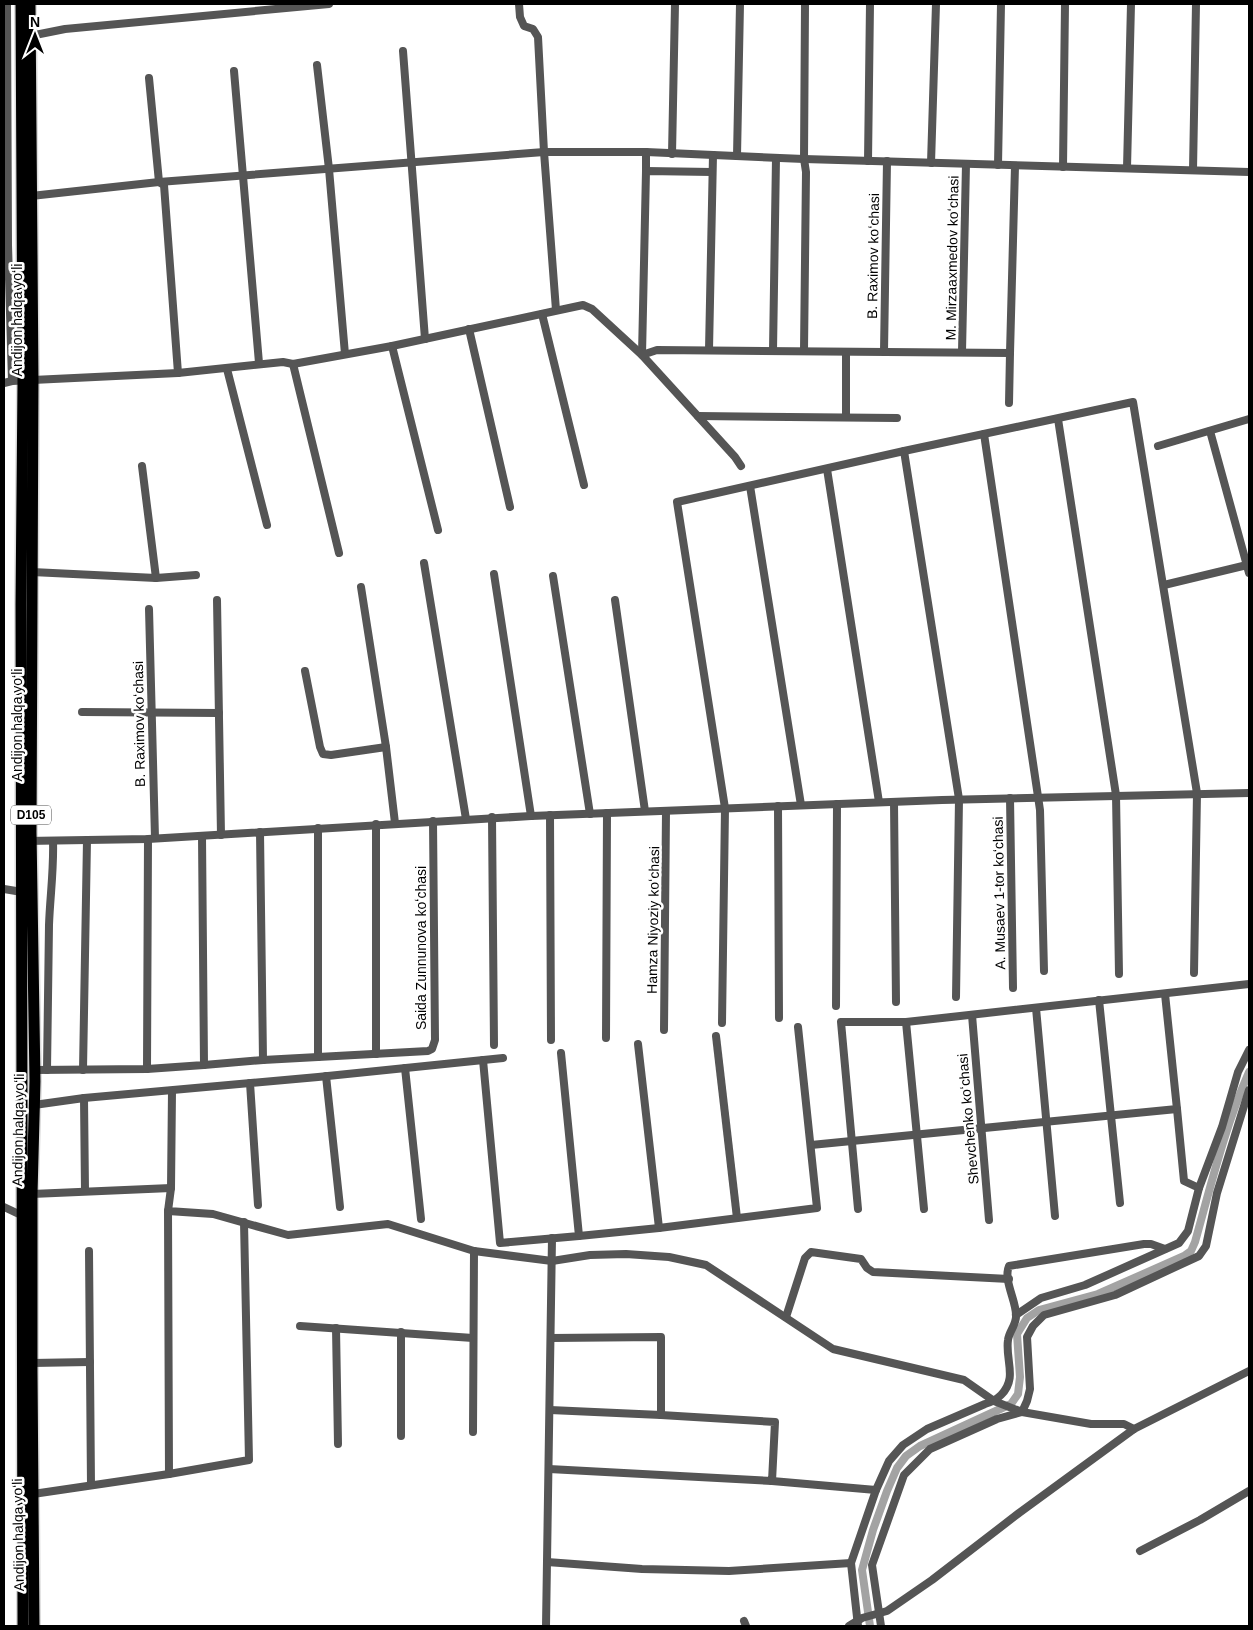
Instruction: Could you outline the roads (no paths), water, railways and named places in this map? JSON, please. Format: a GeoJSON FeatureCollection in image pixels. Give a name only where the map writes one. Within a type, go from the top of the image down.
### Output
{"type":"FeatureCollection","features":[{"type":"Feature","properties":{"kind":"highway","name":"Andijon halqa yo‘li"},"geometry":{"type":"LineString","coordinates":[[20,4],[21,203],[18,381],[27,841],[34,1070],[32,1194],[34,1626]]}},
{"type":"Feature","properties":{"kind":"highway","name":"Andijon halqa yo‘li"},"geometry":{"type":"LineString","coordinates":[[23,1626],[22,892],[27,841],[32,572],[18,381],[31,196],[30,4]]}},
{"type":"Feature","properties":{"kind":"street"},"geometry":{"type":"LineString","coordinates":[[7,4],[8,245],[18,381],[178,373],[227,369],[259,363],[282,362],[293,364],[392,346],[583,305],[592,309],[642,355],[735,456],[741,466]]}},
{"type":"Feature","properties":{"kind":"street"},"geometry":{"type":"LineString","coordinates":[[30,36],[65,29],[329,4]]}},
{"type":"Feature","properties":{"kind":"street"},"geometry":{"type":"LineString","coordinates":[[519,4],[520,17],[524,26],[533,29],[538,37],[544,152],[556,310]]}},
{"type":"Feature","properties":{"kind":"street"},"geometry":{"type":"LineString","coordinates":[[672,154],[675,4]]}},
{"type":"Feature","properties":{"kind":"street"},"geometry":{"type":"LineString","coordinates":[[737,156],[740,4]]}},
{"type":"Feature","properties":{"kind":"street"},"geometry":{"type":"LineString","coordinates":[[804,351],[805,4]]}},
{"type":"Feature","properties":{"kind":"street"},"geometry":{"type":"LineString","coordinates":[[868,161],[870,4]]}},
{"type":"Feature","properties":{"kind":"street"},"geometry":{"type":"LineString","coordinates":[[931,163],[936,4]]}},
{"type":"Feature","properties":{"kind":"street"},"geometry":{"type":"LineString","coordinates":[[998,165],[1001,4]]}},
{"type":"Feature","properties":{"kind":"street"},"geometry":{"type":"LineString","coordinates":[[1063,167],[1066,4]]}},
{"type":"Feature","properties":{"kind":"street"},"geometry":{"type":"LineString","coordinates":[[1127,168],[1131,4]]}},
{"type":"Feature","properties":{"kind":"street"},"geometry":{"type":"LineString","coordinates":[[1193,170],[1196,4]]}},
{"type":"Feature","properties":{"kind":"street"},"geometry":{"type":"LineString","coordinates":[[403,51],[413,162],[425,339]]}},
{"type":"Feature","properties":{"kind":"street"},"geometry":{"type":"LineString","coordinates":[[6,64],[21,63]]}},
{"type":"Feature","properties":{"kind":"street"},"geometry":{"type":"LineString","coordinates":[[317,65],[329,169],[346,354]]}},
{"type":"Feature","properties":{"kind":"street"},"geometry":{"type":"LineString","coordinates":[[234,71],[259,363]]}},
{"type":"Feature","properties":{"kind":"street"},"geometry":{"type":"LineString","coordinates":[[148,78],[159,182]]}},
{"type":"Feature","properties":{"kind":"street"},"geometry":{"type":"LineString","coordinates":[[31,196],[159,182],[544,152],[646,152],[887,162],[1249,172]]}},
{"type":"Feature","properties":{"kind":"street"},"geometry":{"type":"LineString","coordinates":[[642,355],[646,152]]}},
{"type":"Feature","properties":{"kind":"street"},"geometry":{"type":"LineString","coordinates":[[709,350],[713,155]]}},
{"type":"Feature","properties":{"kind":"street"},"geometry":{"type":"LineString","coordinates":[[773,351],[776,158]]}},
{"type":"Feature","properties":{"kind":"street","name":"B. Raximov koʻchasi"},"geometry":{"type":"LineString","coordinates":[[884,352],[887,162]]}},
{"type":"Feature","properties":{"kind":"street","name":"M. Mirzaaxmedov koʻchasi"},"geometry":{"type":"LineString","coordinates":[[962,352],[966,164]]}},
{"type":"Feature","properties":{"kind":"street"},"geometry":{"type":"LineString","coordinates":[[1008,403],[1015,166]]}},
{"type":"Feature","properties":{"kind":"street"},"geometry":{"type":"LineString","coordinates":[[646,171],[712,172]]}},
{"type":"Feature","properties":{"kind":"street"},"geometry":{"type":"LineString","coordinates":[[159,182],[164,185],[178,373]]}},
{"type":"Feature","properties":{"kind":"street"},"geometry":{"type":"LineString","coordinates":[[542,314],[584,485]]}},
{"type":"Feature","properties":{"kind":"street"},"geometry":{"type":"LineString","coordinates":[[469,329],[510,506]]}},
{"type":"Feature","properties":{"kind":"street"},"geometry":{"type":"LineString","coordinates":[[392,346],[438,530]]}},
{"type":"Feature","properties":{"kind":"street"},"geometry":{"type":"LineString","coordinates":[[642,355],[657,350],[1010,353]]}},
{"type":"Feature","properties":{"kind":"street"},"geometry":{"type":"LineString","coordinates":[[846,352],[846,417]]}},
{"type":"Feature","properties":{"kind":"street"},"geometry":{"type":"LineString","coordinates":[[293,364],[339,553]]}},
{"type":"Feature","properties":{"kind":"street"},"geometry":{"type":"LineString","coordinates":[[227,369],[267,525]]}},
{"type":"Feature","properties":{"kind":"street"},"geometry":{"type":"LineString","coordinates":[[722,1023],[725,808],[676,502],[1133,402],[1197,794],[1194,973]]}},
{"type":"Feature","properties":{"kind":"street"},"geometry":{"type":"LineString","coordinates":[[698,416],[897,418]]}},
{"type":"Feature","properties":{"kind":"street"},"geometry":{"type":"LineString","coordinates":[[1058,419],[1116,795],[1119,974]]}},
{"type":"Feature","properties":{"kind":"street"},"geometry":{"type":"LineString","coordinates":[[1158,446],[1249,419]]}},
{"type":"Feature","properties":{"kind":"street"},"geometry":{"type":"LineString","coordinates":[[1164,585],[1248,569],[1210,431]]}},
{"type":"Feature","properties":{"kind":"street"},"geometry":{"type":"LineString","coordinates":[[984,434],[1040,810],[1044,971]]}},
{"type":"Feature","properties":{"kind":"street"},"geometry":{"type":"LineString","coordinates":[[904,451],[959,799],[956,997]]}},
{"type":"Feature","properties":{"kind":"street"},"geometry":{"type":"LineString","coordinates":[[142,466],[156,578]]}},
{"type":"Feature","properties":{"kind":"street"},"geometry":{"type":"LineString","coordinates":[[827,469],[879,802]]}},
{"type":"Feature","properties":{"kind":"street"},"geometry":{"type":"LineString","coordinates":[[750,486],[801,805]]}},
{"type":"Feature","properties":{"kind":"street"},"geometry":{"type":"LineString","coordinates":[[424,563],[466,819]]}},
{"type":"Feature","properties":{"kind":"street"},"geometry":{"type":"LineString","coordinates":[[32,572],[156,578],[196,576]]}},
{"type":"Feature","properties":{"kind":"street"},"geometry":{"type":"LineString","coordinates":[[494,574],[532,816]]}},
{"type":"Feature","properties":{"kind":"street"},"geometry":{"type":"LineString","coordinates":[[553,576],[590,814]]}},
{"type":"Feature","properties":{"kind":"street"},"geometry":{"type":"LineString","coordinates":[[361,587],[386,747],[395,823]]}},
{"type":"Feature","properties":{"kind":"street"},"geometry":{"type":"LineString","coordinates":[[217,600],[221,834]]}},
{"type":"Feature","properties":{"kind":"street"},"geometry":{"type":"LineString","coordinates":[[615,600],[645,812]]}},
{"type":"Feature","properties":{"kind":"street","name":"B. Raximov koʻchasi"},"geometry":{"type":"LineString","coordinates":[[147,1069],[152,713],[149,609]]}},
{"type":"Feature","properties":{"kind":"street"},"geometry":{"type":"LineString","coordinates":[[305,671],[323,754],[331,755],[386,747]]}},
{"type":"Feature","properties":{"kind":"street"},"geometry":{"type":"LineString","coordinates":[[82,712],[219,713]]}},
{"type":"Feature","properties":{"kind":"street"},"geometry":{"type":"LineString","coordinates":[[27,841],[202,836],[466,819],[801,805],[959,799],[1249,793]]}},
{"type":"Feature","properties":{"kind":"street","name":"A. Musaev 1-tor koʻchasi"},"geometry":{"type":"LineString","coordinates":[[1010,798],[1014,988]]}},
{"type":"Feature","properties":{"kind":"street"},"geometry":{"type":"LineString","coordinates":[[894,802],[896,1002]]}},
{"type":"Feature","properties":{"kind":"street"},"geometry":{"type":"LineString","coordinates":[[836,1006],[837,804]]}},
{"type":"Feature","properties":{"kind":"street"},"geometry":{"type":"LineString","coordinates":[[778,806],[779,1018]]}},
{"type":"Feature","properties":{"kind":"street","name":"Hamza Niyoziy koʻchasi"},"geometry":{"type":"LineString","coordinates":[[664,1030],[666,811]]}},
{"type":"Feature","properties":{"kind":"street"},"geometry":{"type":"LineString","coordinates":[[606,1038],[607,813]]}},
{"type":"Feature","properties":{"kind":"street"},"geometry":{"type":"LineString","coordinates":[[550,815],[551,1040]]}},
{"type":"Feature","properties":{"kind":"street"},"geometry":{"type":"LineString","coordinates":[[492,818],[494,1045]]}},
{"type":"Feature","properties":{"kind":"street","name":"Saida Zunnunova koʻchasi"},"geometry":{"type":"LineString","coordinates":[[376,1054],[428,1051],[432,1049],[435,1040],[433,821]]}},
{"type":"Feature","properties":{"kind":"street"},"geometry":{"type":"LineString","coordinates":[[34,1070],[147,1069],[376,1054],[376,824]]}},
{"type":"Feature","properties":{"kind":"street"},"geometry":{"type":"LineString","coordinates":[[318,828],[318,1057]]}},
{"type":"Feature","properties":{"kind":"street"},"geometry":{"type":"LineString","coordinates":[[260,832],[263,1060]]}},
{"type":"Feature","properties":{"kind":"street"},"geometry":{"type":"LineString","coordinates":[[202,836],[204,1065]]}},
{"type":"Feature","properties":{"kind":"street"},"geometry":{"type":"LineString","coordinates":[[83,1070],[87,840]]}},
{"type":"Feature","properties":{"kind":"street"},"geometry":{"type":"LineString","coordinates":[[47,1070],[49,926],[54,868],[53,841]]}},
{"type":"Feature","properties":{"kind":"street"},"geometry":{"type":"LineString","coordinates":[[4,889],[22,892]]}},
{"type":"Feature","properties":{"kind":"street"},"geometry":{"type":"LineString","coordinates":[[858,1209],[841,1022],[906,1022],[1249,984]]}},
{"type":"Feature","properties":{"kind":"street"},"geometry":{"type":"LineString","coordinates":[[1165,994],[1184,1181],[1199,1188]]}},
{"type":"Feature","properties":{"kind":"street"},"geometry":{"type":"LineString","coordinates":[[1099,1000],[1120,1203]]}},
{"type":"Feature","properties":{"kind":"street"},"geometry":{"type":"LineString","coordinates":[[1036,1008],[1054,1216]]}},
{"type":"Feature","properties":{"kind":"street","name":"Shevchenko koʻchasi"},"geometry":{"type":"LineString","coordinates":[[972,1015],[989,1220]]}},
{"type":"Feature","properties":{"kind":"street"},"geometry":{"type":"LineString","coordinates":[[906,1022],[924,1210]]}},
{"type":"Feature","properties":{"kind":"street"},"geometry":{"type":"LineString","coordinates":[[483,1060],[500,1243],[658,1228],[817,1208],[798,1027]]}},
{"type":"Feature","properties":{"kind":"street"},"geometry":{"type":"LineString","coordinates":[[716,1036],[737,1218]]}},
{"type":"Feature","properties":{"kind":"street"},"geometry":{"type":"LineString","coordinates":[[638,1044],[658,1228]]}},
{"type":"Feature","properties":{"kind":"street"},"geometry":{"type":"LineString","coordinates":[[1016,1315],[1041,1298],[1085,1285],[1179,1243],[1188,1231],[1199,1188],[1222,1126],[1238,1072],[1249,1050]]}},
{"type":"Feature","properties":{"kind":"street"},"geometry":{"type":"LineString","coordinates":[[561,1053],[579,1236]]}},
{"type":"Feature","properties":{"kind":"street"},"geometry":{"type":"LineString","coordinates":[[34,1105],[84,1098],[503,1058]]}},
{"type":"Feature","properties":{"kind":"street"},"geometry":{"type":"LineString","coordinates":[[405,1068],[421,1219]]}},
{"type":"Feature","properties":{"kind":"street"},"geometry":{"type":"LineString","coordinates":[[326,1076],[340,1207]]}},
{"type":"Feature","properties":{"kind":"street"},"geometry":{"type":"LineString","coordinates":[[250,1083],[258,1205]]}},
{"type":"Feature","properties":{"kind":"street"},"geometry":{"type":"LineString","coordinates":[[169,1474],[168,1211],[171,1188],[172,1090]]}},
{"type":"Feature","properties":{"kind":"street"},"geometry":{"type":"LineString","coordinates":[[881,1626],[872,1565],[904,1474],[930,1449],[1018,1411],[1027,1401],[1030,1389],[1027,1337],[1044,1315],[1115,1295],[1199,1256],[1206,1246],[1216,1193],[1249,1090]]}},
{"type":"Feature","properties":{"kind":"street"},"geometry":{"type":"LineString","coordinates":[[84,1098],[85,1191]]}},
{"type":"Feature","properties":{"kind":"street"},"geometry":{"type":"LineString","coordinates":[[811,1145],[1177,1109]]}},
{"type":"Feature","properties":{"kind":"street"},"geometry":{"type":"LineString","coordinates":[[32,1194],[171,1188]]}},
{"type":"Feature","properties":{"kind":"street"},"geometry":{"type":"LineString","coordinates":[[4,1207],[22,1216]]}},
{"type":"Feature","properties":{"kind":"street"},"geometry":{"type":"LineString","coordinates":[[168,1211],[213,1214],[288,1235],[388,1224],[474,1251],[552,1261],[626,1254],[669,1257],[706,1264],[833,1349],[964,1380],[994,1402],[1018,1411],[1091,1424],[1124,1424],[1134,1429]]}},
{"type":"Feature","properties":{"kind":"street"},"geometry":{"type":"LineString","coordinates":[[33,1494],[249,1460],[244,1222]]}},
{"type":"Feature","properties":{"kind":"street"},"geometry":{"type":"LineString","coordinates":[[546,1626],[552,1238]]}},
{"type":"Feature","properties":{"kind":"street"},"geometry":{"type":"LineString","coordinates":[[859,1622],[851,1563],[876,1490],[889,1461],[903,1445],[928,1429],[985,1404],[994,1402],[1008,1388],[1010,1378],[1008,1340],[1016,1321],[1009,1279],[1009,1266],[1144,1244],[1151,1244],[1165,1249]]}},
{"type":"Feature","properties":{"kind":"street"},"geometry":{"type":"LineString","coordinates":[[89,1251],[91,1485]]}},
{"type":"Feature","properties":{"kind":"street"},"geometry":{"type":"LineString","coordinates":[[473,1432],[474,1251]]}},
{"type":"Feature","properties":{"kind":"street"},"geometry":{"type":"LineString","coordinates":[[786,1317],[805,1258],[811,1252],[861,1259],[867,1268],[873,1272],[1009,1279]]}},
{"type":"Feature","properties":{"kind":"street"},"geometry":{"type":"LineString","coordinates":[[300,1326],[473,1338]]}},
{"type":"Feature","properties":{"kind":"street"},"geometry":{"type":"LineString","coordinates":[[336,1328],[338,1444]]}},
{"type":"Feature","properties":{"kind":"street"},"geometry":{"type":"LineString","coordinates":[[401,1332],[402,1436]]}},
{"type":"Feature","properties":{"kind":"street"},"geometry":{"type":"LineString","coordinates":[[551,1338],[662,1337],[661,1415]]}},
{"type":"Feature","properties":{"kind":"street"},"geometry":{"type":"LineString","coordinates":[[32,1363],[90,1362]]}},
{"type":"Feature","properties":{"kind":"street"},"geometry":{"type":"LineString","coordinates":[[849,1626],[887,1611],[932,1580],[1134,1429],[1249,1371]]}},
{"type":"Feature","properties":{"kind":"street"},"geometry":{"type":"LineString","coordinates":[[550,1410],[775,1422],[772,1481]]}},
{"type":"Feature","properties":{"kind":"street"},"geometry":{"type":"LineString","coordinates":[[549,1469],[772,1481],[876,1490]]}},
{"type":"Feature","properties":{"kind":"street"},"geometry":{"type":"LineString","coordinates":[[1140,1551],[1200,1520],[1249,1491]]}},
{"type":"Feature","properties":{"kind":"street"},"geometry":{"type":"LineString","coordinates":[[547,1562],[642,1569],[729,1571],[851,1563]]}},
{"type":"Feature","properties":{"kind":"waterway"},"geometry":{"type":"LineString","coordinates":[[870,1626],[862,1570],[873,1530],[897,1468],[906,1456],[920,1446],[1011,1404],[1018,1394],[1020,1377],[1017,1334],[1027,1318],[1039,1310],[1098,1294],[1184,1256],[1191,1251],[1226,1134],[1249,1072]]}}]}
